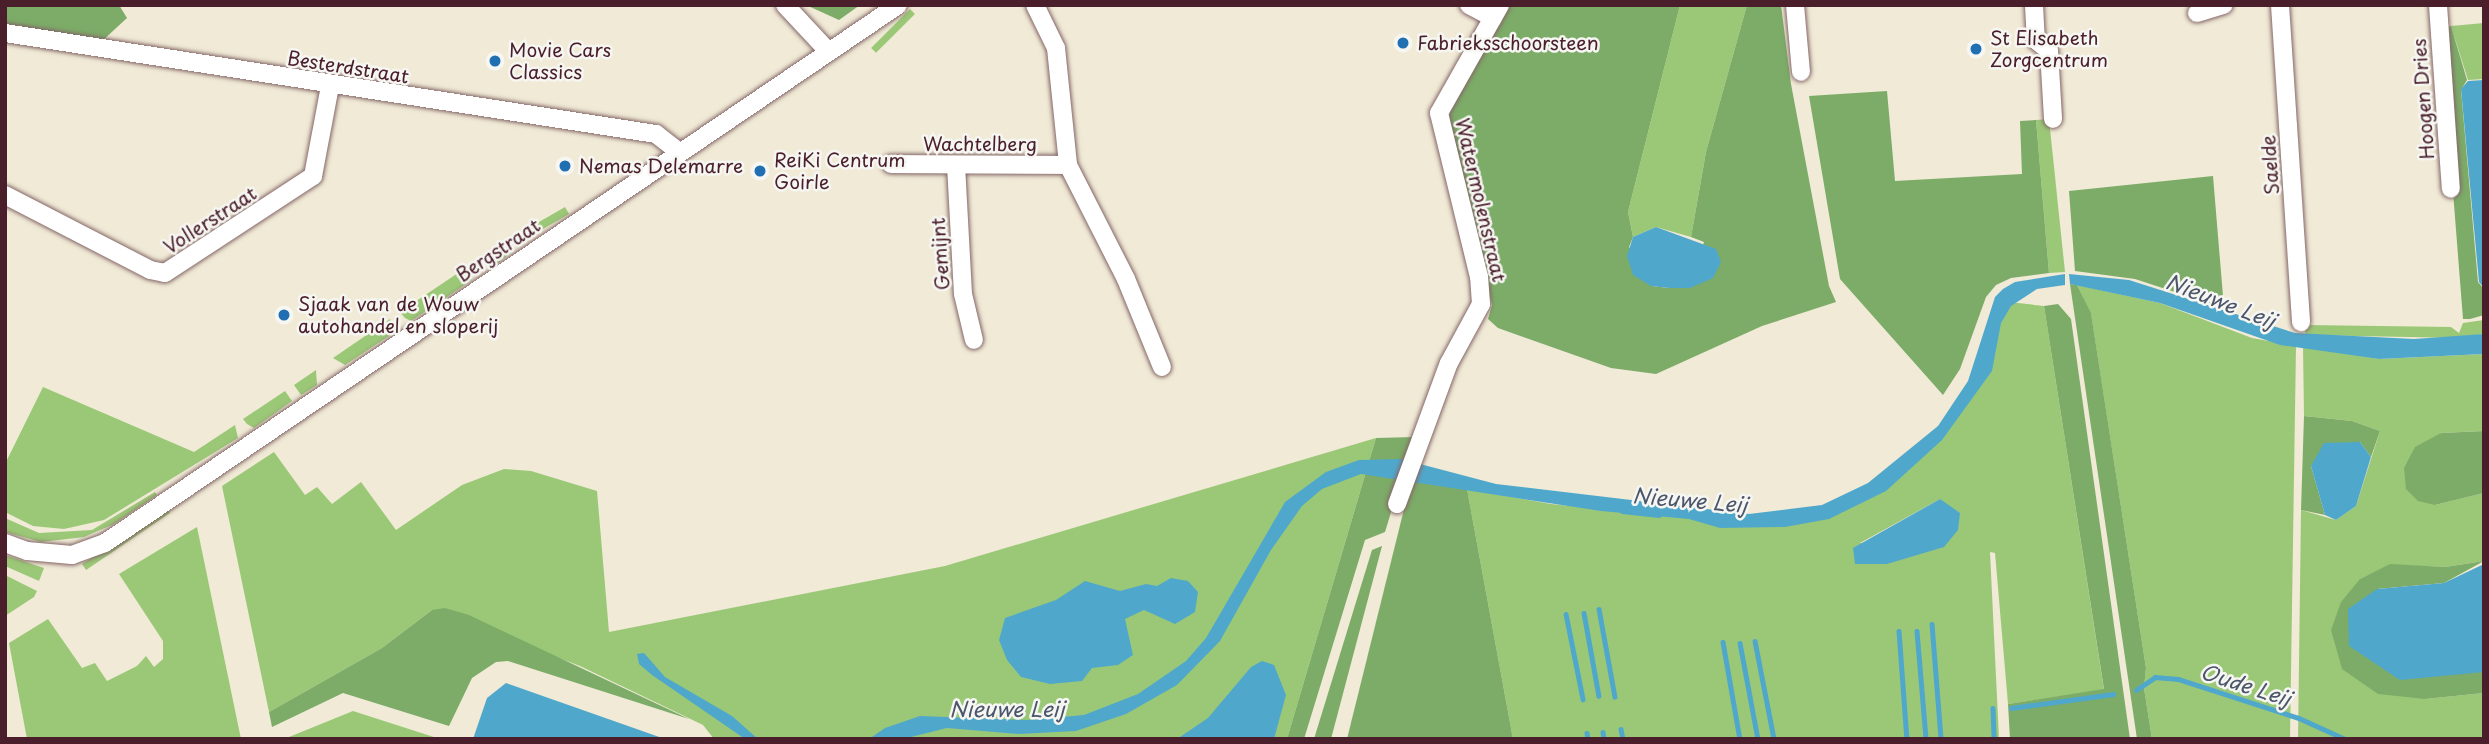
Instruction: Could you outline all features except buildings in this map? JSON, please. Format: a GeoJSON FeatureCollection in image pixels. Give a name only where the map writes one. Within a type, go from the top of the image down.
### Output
{"type":"FeatureCollection","features":[{"type":"Feature","properties":{"kind":"street"},"geometry":{"type":"LineString","coordinates":[[785,5],[828,52]]}},
{"type":"Feature","properties":{"kind":"street","name":"Bergstraat"},"geometry":{"type":"LineString","coordinates":[[5,543],[27,551],[72,555],[105,543],[898,5]]}},
{"type":"Feature","properties":{"kind":"street"},"geometry":{"type":"LineString","coordinates":[[1035,5],[1056,48],[1068,166],[1126,279],[1163,367]]}},
{"type":"Feature","properties":{"kind":"street"},"geometry":{"type":"LineString","coordinates":[[1469,5],[1497,12]]}},
{"type":"Feature","properties":{"kind":"street"},"geometry":{"type":"LineString","coordinates":[[1795,5],[1801,72]]}},
{"type":"Feature","properties":{"kind":"street"},"geometry":{"type":"LineString","coordinates":[[2034,5],[2036,40],[2049,51],[2053,119]]}},
{"type":"Feature","properties":{"kind":"street"},"geometry":{"type":"LineString","coordinates":[[2197,13],[2224,5]]}},
{"type":"Feature","properties":{"kind":"street","name":"Saelde"},"geometry":{"type":"LineString","coordinates":[[2280,5],[2301,322]]}},
{"type":"Feature","properties":{"kind":"street","name":"Hoogen Dries"},"geometry":{"type":"LineString","coordinates":[[2438,5],[2451,189]]}},
{"type":"Feature","properties":{"kind":"street","name":"Watermolenstraat"},"geometry":{"type":"LineString","coordinates":[[1399,498],[1449,363],[1481,304],[1480,282],[1439,113],[1497,12]]}},
{"type":"Feature","properties":{"kind":"street","name":"Besterdstraat"},"geometry":{"type":"LineString","coordinates":[[5,33],[331,86],[656,134],[679,152]]}},
{"type":"Feature","properties":{"kind":"street","name":"Vollerstraat"},"geometry":{"type":"LineString","coordinates":[[5,195],[150,270],[165,273],[313,176],[331,86]]}},
{"type":"Feature","properties":{"kind":"street","name":"Wachtelberg"},"geometry":{"type":"LineString","coordinates":[[891,164],[1068,166]]}},
{"type":"Feature","properties":{"kind":"street","name":"Gemijnt"},"geometry":{"type":"LineString","coordinates":[[956,165],[963,294],[974,340]]}},
{"type":"Feature","properties":{"kind":"green space"},"geometry":{"type":"Polygon","coordinates":[[[5,5],[119,5],[127,18],[101,42],[5,27],[5,5]]]}},
{"type":"Feature","properties":{"kind":"green space"},"geometry":{"type":"Polygon","coordinates":[[[806,5],[860,5],[839,20],[806,5]]]}},
{"type":"Feature","properties":{"kind":"green space"},"geometry":{"type":"Polygon","coordinates":[[[1509,5],[1680,5],[1628,212],[1633,237],[1629,247],[1652,286],[1690,288],[1704,242],[1691,237],[1706,152],[1747,5],[1781,5],[1791,84],[1829,286],[1836,302],[1762,326],[1656,374],[1611,368],[1498,328],[1488,319],[1492,305],[1449,126],[1450,107],[1509,5]]]}},
{"type":"Feature","properties":{"kind":"green space"},"geometry":{"type":"Polygon","coordinates":[[[1680,5],[1747,5],[1706,152],[1691,237],[1656,227],[1633,237],[1628,212],[1680,5]]]}},
{"type":"Feature","properties":{"kind":"green space"},"geometry":{"type":"Polygon","coordinates":[[[910,9],[915,14],[876,53],[871,48],[910,9]]]}},
{"type":"Feature","properties":{"kind":"green space"},"geometry":{"type":"Polygon","coordinates":[[[2484,23],[2484,79],[2468,80],[2451,26],[2484,23]]]}},
{"type":"Feature","properties":{"kind":"green space"},"geometry":{"type":"Polygon","coordinates":[[[2451,26],[2467,80],[2461,90],[2478,282],[2484,289],[2484,315],[2470,319],[2463,319],[2452,179],[2445,28],[2451,26]]]}},
{"type":"Feature","properties":{"kind":"green space"},"geometry":{"type":"Polygon","coordinates":[[[1887,91],[1895,181],[2022,174],[2020,121],[2036,120],[2049,273],[2011,278],[1996,285],[1986,297],[1960,369],[1943,395],[1840,279],[1809,96],[1887,91]]]}},
{"type":"Feature","properties":{"kind":"green space"},"geometry":{"type":"Polygon","coordinates":[[[2049,119],[2065,272],[2049,273],[2036,120],[2049,119]]]}},
{"type":"Feature","properties":{"kind":"green space"},"geometry":{"type":"Polygon","coordinates":[[[2213,176],[2224,308],[2135,279],[2075,271],[2069,191],[2213,176]]]}},
{"type":"Feature","properties":{"kind":"green space"},"geometry":{"type":"Polygon","coordinates":[[[565,207],[569,214],[519,243],[515,236],[565,207]]]}},
{"type":"Feature","properties":{"kind":"green space"},"geometry":{"type":"Polygon","coordinates":[[[505,247],[510,253],[492,269],[487,262],[505,247]]]}},
{"type":"Feature","properties":{"kind":"green space"},"geometry":{"type":"Polygon","coordinates":[[[464,269],[472,280],[411,321],[400,312],[464,269]]]}},
{"type":"Feature","properties":{"kind":"green space"},"geometry":{"type":"Polygon","coordinates":[[[2070,284],[2077,285],[2091,313],[2146,668],[2144,688],[2152,739],[2137,739],[2070,284]]]}},
{"type":"Feature","properties":{"kind":"green space"},"geometry":{"type":"Polygon","coordinates":[[[2077,285],[2160,303],[2252,338],[2296,346],[2290,739],[2152,739],[2144,688],[2146,668],[2091,314],[2077,285]]]}},
{"type":"Feature","properties":{"kind":"green space"},"geometry":{"type":"Polygon","coordinates":[[[2009,302],[2044,306],[2104,690],[2008,704],[1995,553],[1990,552],[1999,739],[1513,739],[1467,489],[1551,504],[1741,523],[1859,499],[1963,406],[2009,302]],[[1940,499],[1860,543],[1944,547],[1940,499]]]}},
{"type":"Feature","properties":{"kind":"green space"},"geometry":{"type":"Polygon","coordinates":[[[2058,304],[2071,319],[2130,739],[2010,739],[2008,704],[2104,689],[2044,306],[2058,304]]]}},
{"type":"Feature","properties":{"kind":"green space"},"geometry":{"type":"Polygon","coordinates":[[[390,319],[395,332],[345,365],[333,358],[390,319]]]}},
{"type":"Feature","properties":{"kind":"green space"},"geometry":{"type":"Polygon","coordinates":[[[2484,320],[2484,334],[2460,338],[2305,335],[2306,325],[2451,327],[2459,333],[2463,323],[2484,320]]]}},
{"type":"Feature","properties":{"kind":"green space"},"geometry":{"type":"Polygon","coordinates":[[[2303,346],[2379,359],[2484,354],[2484,431],[2440,433],[2435,505],[2484,493],[2484,561],[2445,567],[2390,565],[2360,579],[2425,699],[2484,693],[2484,739],[2298,739],[2301,510],[2336,520],[2356,506],[2380,431],[2352,421],[2304,416],[2303,346]]]}},
{"type":"Feature","properties":{"kind":"green space"},"geometry":{"type":"Polygon","coordinates":[[[316,370],[317,385],[301,395],[294,385],[316,370]]]}},
{"type":"Feature","properties":{"kind":"green space"},"geometry":{"type":"Polygon","coordinates":[[[43,387],[194,452],[235,425],[238,438],[104,520],[64,529],[33,526],[5,512],[5,464],[43,387]]]}},
{"type":"Feature","properties":{"kind":"green space"},"geometry":{"type":"Polygon","coordinates":[[[285,391],[292,401],[254,428],[243,419],[285,391]]]}},
{"type":"Feature","properties":{"kind":"green space"},"geometry":{"type":"Polygon","coordinates":[[[2304,416],[2352,421],[2380,431],[2371,457],[2360,442],[2311,466],[2325,515],[2301,510],[2304,416]]]}},
{"type":"Feature","properties":{"kind":"green space"},"geometry":{"type":"Polygon","coordinates":[[[2484,431],[2484,493],[2435,505],[2418,501],[2406,489],[2404,468],[2415,447],[2441,433],[2484,431]]]}},
{"type":"Feature","properties":{"kind":"green space"},"geometry":{"type":"Polygon","coordinates":[[[1414,437],[1385,532],[1365,540],[1304,739],[1287,739],[1376,438],[1414,437]]]}},
{"type":"Feature","properties":{"kind":"green space"},"geometry":{"type":"Polygon","coordinates":[[[1376,438],[1287,739],[714,739],[703,725],[580,666],[432,610],[382,648],[269,712],[222,486],[274,452],[305,495],[317,487],[332,504],[361,482],[396,530],[462,485],[504,469],[531,471],[597,491],[609,632],[945,566],[1376,438]]]}},
{"type":"Feature","properties":{"kind":"green space"},"geometry":{"type":"Polygon","coordinates":[[[1412,477],[1467,489],[1513,739],[1347,739],[1412,477]]]}},
{"type":"Feature","properties":{"kind":"green space"},"geometry":{"type":"Polygon","coordinates":[[[155,492],[157,495],[114,524],[84,537],[41,542],[5,532],[5,518],[39,533],[92,530],[155,492]]]}},
{"type":"Feature","properties":{"kind":"green space"},"geometry":{"type":"Polygon","coordinates":[[[169,510],[170,513],[86,570],[82,564],[169,510]]]}},
{"type":"Feature","properties":{"kind":"green space"},"geometry":{"type":"Polygon","coordinates":[[[197,527],[241,739],[27,739],[9,643],[48,619],[82,668],[95,663],[107,681],[137,666],[146,656],[154,667],[163,659],[163,641],[119,574],[197,527]]]}},
{"type":"Feature","properties":{"kind":"green space"},"geometry":{"type":"Polygon","coordinates":[[[1382,546],[1331,739],[1314,739],[1372,550],[1382,546]]]}},
{"type":"Feature","properties":{"kind":"green space"},"geometry":{"type":"Polygon","coordinates":[[[5,555],[44,568],[39,581],[5,566],[5,555]]]}},
{"type":"Feature","properties":{"kind":"green space"},"geometry":{"type":"Polygon","coordinates":[[[2484,561],[2444,583],[2377,589],[2484,672],[2484,693],[2425,699],[2378,694],[2342,669],[2331,630],[2341,602],[2360,579],[2390,564],[2445,567],[2484,561]]]}},
{"type":"Feature","properties":{"kind":"green space"},"geometry":{"type":"Polygon","coordinates":[[[5,575],[37,591],[34,597],[5,616],[5,575]]]}},
{"type":"Feature","properties":{"kind":"green space"},"geometry":{"type":"Polygon","coordinates":[[[445,608],[469,615],[689,719],[508,661],[496,662],[472,678],[449,726],[343,693],[272,727],[269,712],[382,648],[432,610],[445,608]]]}},
{"type":"Feature","properties":{"kind":"green space"},"geometry":{"type":"Polygon","coordinates":[[[353,711],[440,739],[284,739],[353,711]]]}},
{"type":"Feature","properties":{"kind":"water"},"geometry":{"type":"Polygon","coordinates":[[[2484,80],[2484,288],[2479,282],[2461,89],[2468,81],[2484,80]]]}},
{"type":"Feature","properties":{"kind":"water"},"geometry":{"type":"Polygon","coordinates":[[[1656,227],[1716,249],[1721,262],[1713,278],[1690,288],[1669,288],[1651,286],[1633,275],[1627,256],[1633,237],[1656,227]]]}},
{"type":"Feature","properties":{"kind":"water"},"geometry":{"type":"Polygon","coordinates":[[[2065,274],[2065,285],[2037,289],[2011,306],[2001,323],[1992,371],[1942,440],[1886,491],[1829,519],[1785,527],[1720,528],[1689,519],[1601,511],[1361,474],[1322,489],[1302,506],[1271,550],[1220,641],[1177,685],[1126,714],[1076,731],[1019,734],[947,728],[903,739],[869,739],[885,728],[920,716],[1028,720],[1084,715],[1138,694],[1186,661],[1206,638],[1285,502],[1326,472],[1359,460],[1401,459],[1496,484],[1749,514],[1822,505],[1868,483],[1938,426],[1968,381],[1995,297],[2003,289],[2015,282],[2065,274]]]}},
{"type":"Feature","properties":{"kind":"water"},"geometry":{"type":"Polygon","coordinates":[[[2069,274],[2129,280],[2295,333],[2414,339],[2484,334],[2484,354],[2379,359],[2280,345],[2160,303],[2070,284],[2069,274]]]}},
{"type":"Feature","properties":{"kind":"water"},"geometry":{"type":"Polygon","coordinates":[[[2360,442],[2371,457],[2356,506],[2336,520],[2325,515],[2311,466],[2324,443],[2360,442]]]}},
{"type":"Feature","properties":{"kind":"water"},"geometry":{"type":"Polygon","coordinates":[[[1940,499],[1960,513],[1958,530],[1944,547],[1887,564],[1855,564],[1853,548],[1940,499]]]}},
{"type":"Feature","properties":{"kind":"water"},"geometry":{"type":"Polygon","coordinates":[[[2484,564],[2484,672],[2400,680],[2349,646],[2348,609],[2377,589],[2444,583],[2484,564]]]}},
{"type":"Feature","properties":{"kind":"water"},"geometry":{"type":"Polygon","coordinates":[[[1171,578],[1188,581],[1198,592],[1195,612],[1175,624],[1144,610],[1125,619],[1133,655],[1118,665],[1092,668],[1082,681],[1050,684],[1021,677],[1007,660],[999,640],[1005,618],[1056,600],[1085,581],[1120,591],[1146,584],[1157,586],[1171,578]]]}},
{"type":"Feature","properties":{"kind":"water"},"geometry":{"type":"Polygon","coordinates":[[[644,653],[665,677],[732,716],[758,739],[745,739],[652,675],[639,664],[637,654],[644,653]]]}},
{"type":"Feature","properties":{"kind":"water"},"geometry":{"type":"Polygon","coordinates":[[[1262,661],[1274,665],[1286,695],[1274,739],[1177,739],[1208,718],[1251,667],[1262,661]]]}},
{"type":"Feature","properties":{"kind":"water"},"geometry":{"type":"Polygon","coordinates":[[[506,683],[665,739],[473,739],[487,698],[506,683]]]}},
{"type":"Feature","properties":{"kind":"waterway","name":"Nieuwe Leij"},"geometry":{"type":"LineString","coordinates":[[1622,511],[1659,515]]}},
{"type":"Feature","properties":{"kind":"waterway"},"geometry":{"type":"LineString","coordinates":[[1599,609],[1615,697]]}},
{"type":"Feature","properties":{"kind":"waterway"},"geometry":{"type":"LineString","coordinates":[[1584,613],[1599,696]]}},
{"type":"Feature","properties":{"kind":"waterway"},"geometry":{"type":"LineString","coordinates":[[1566,614],[1583,699]]}},
{"type":"Feature","properties":{"kind":"waterway"},"geometry":{"type":"LineString","coordinates":[[1932,624],[1941,739]]}},
{"type":"Feature","properties":{"kind":"waterway"},"geometry":{"type":"LineString","coordinates":[[1899,631],[1907,739]]}},
{"type":"Feature","properties":{"kind":"waterway"},"geometry":{"type":"LineString","coordinates":[[1917,631],[1926,739]]}},
{"type":"Feature","properties":{"kind":"waterway"},"geometry":{"type":"LineString","coordinates":[[1755,641],[1774,739]]}},
{"type":"Feature","properties":{"kind":"waterway"},"geometry":{"type":"LineString","coordinates":[[1723,642],[1740,739]]}},
{"type":"Feature","properties":{"kind":"waterway"},"geometry":{"type":"LineString","coordinates":[[1740,643],[1758,739]]}},
{"type":"Feature","properties":{"kind":"waterway","name":"Oude Leij"},"geometry":{"type":"LineString","coordinates":[[2136,690],[2155,677],[2178,679],[2299,718],[2345,739]]}},
{"type":"Feature","properties":{"kind":"waterway","name":"Oude Leij"},"geometry":{"type":"LineString","coordinates":[[2011,708],[2113,694]]}},
{"type":"Feature","properties":{"kind":"waterway","name":"Oude Leij"},"geometry":{"type":"LineString","coordinates":[[1993,708],[1994,739]]}},
{"type":"Feature","properties":{"kind":"waterway"},"geometry":{"type":"LineString","coordinates":[[1621,729],[1623,739]]}},
{"type":"Feature","properties":{"kind":"waterway"},"geometry":{"type":"LineString","coordinates":[[1603,732],[1604,739]]}},
{"type":"Feature","properties":{"kind":"waterway"},"geometry":{"type":"LineString","coordinates":[[1587,733],[1588,739]]}},
{"type":"Feature","properties":{"kind":"place","name":"Fabrieksschoorsteen"},"geometry":{"type":"Point","coordinates":[1403,43]}},
{"type":"Feature","properties":{"kind":"place","name":"St Elisabeth Zorgcentrum"},"geometry":{"type":"Point","coordinates":[1976,49]}},
{"type":"Feature","properties":{"kind":"place","name":"Movie Cars Classics"},"geometry":{"type":"Point","coordinates":[495,61]}},
{"type":"Feature","properties":{"kind":"place","name":"Nemas Delemarre"},"geometry":{"type":"Point","coordinates":[565,166]}},
{"type":"Feature","properties":{"kind":"place","name":"ReiKi Centrum Goirle"},"geometry":{"type":"Point","coordinates":[760,171]}},
{"type":"Feature","properties":{"kind":"place","name":"Sjaak van de Wouw autohandel en sloperij"},"geometry":{"type":"Point","coordinates":[284,315]}}]}
